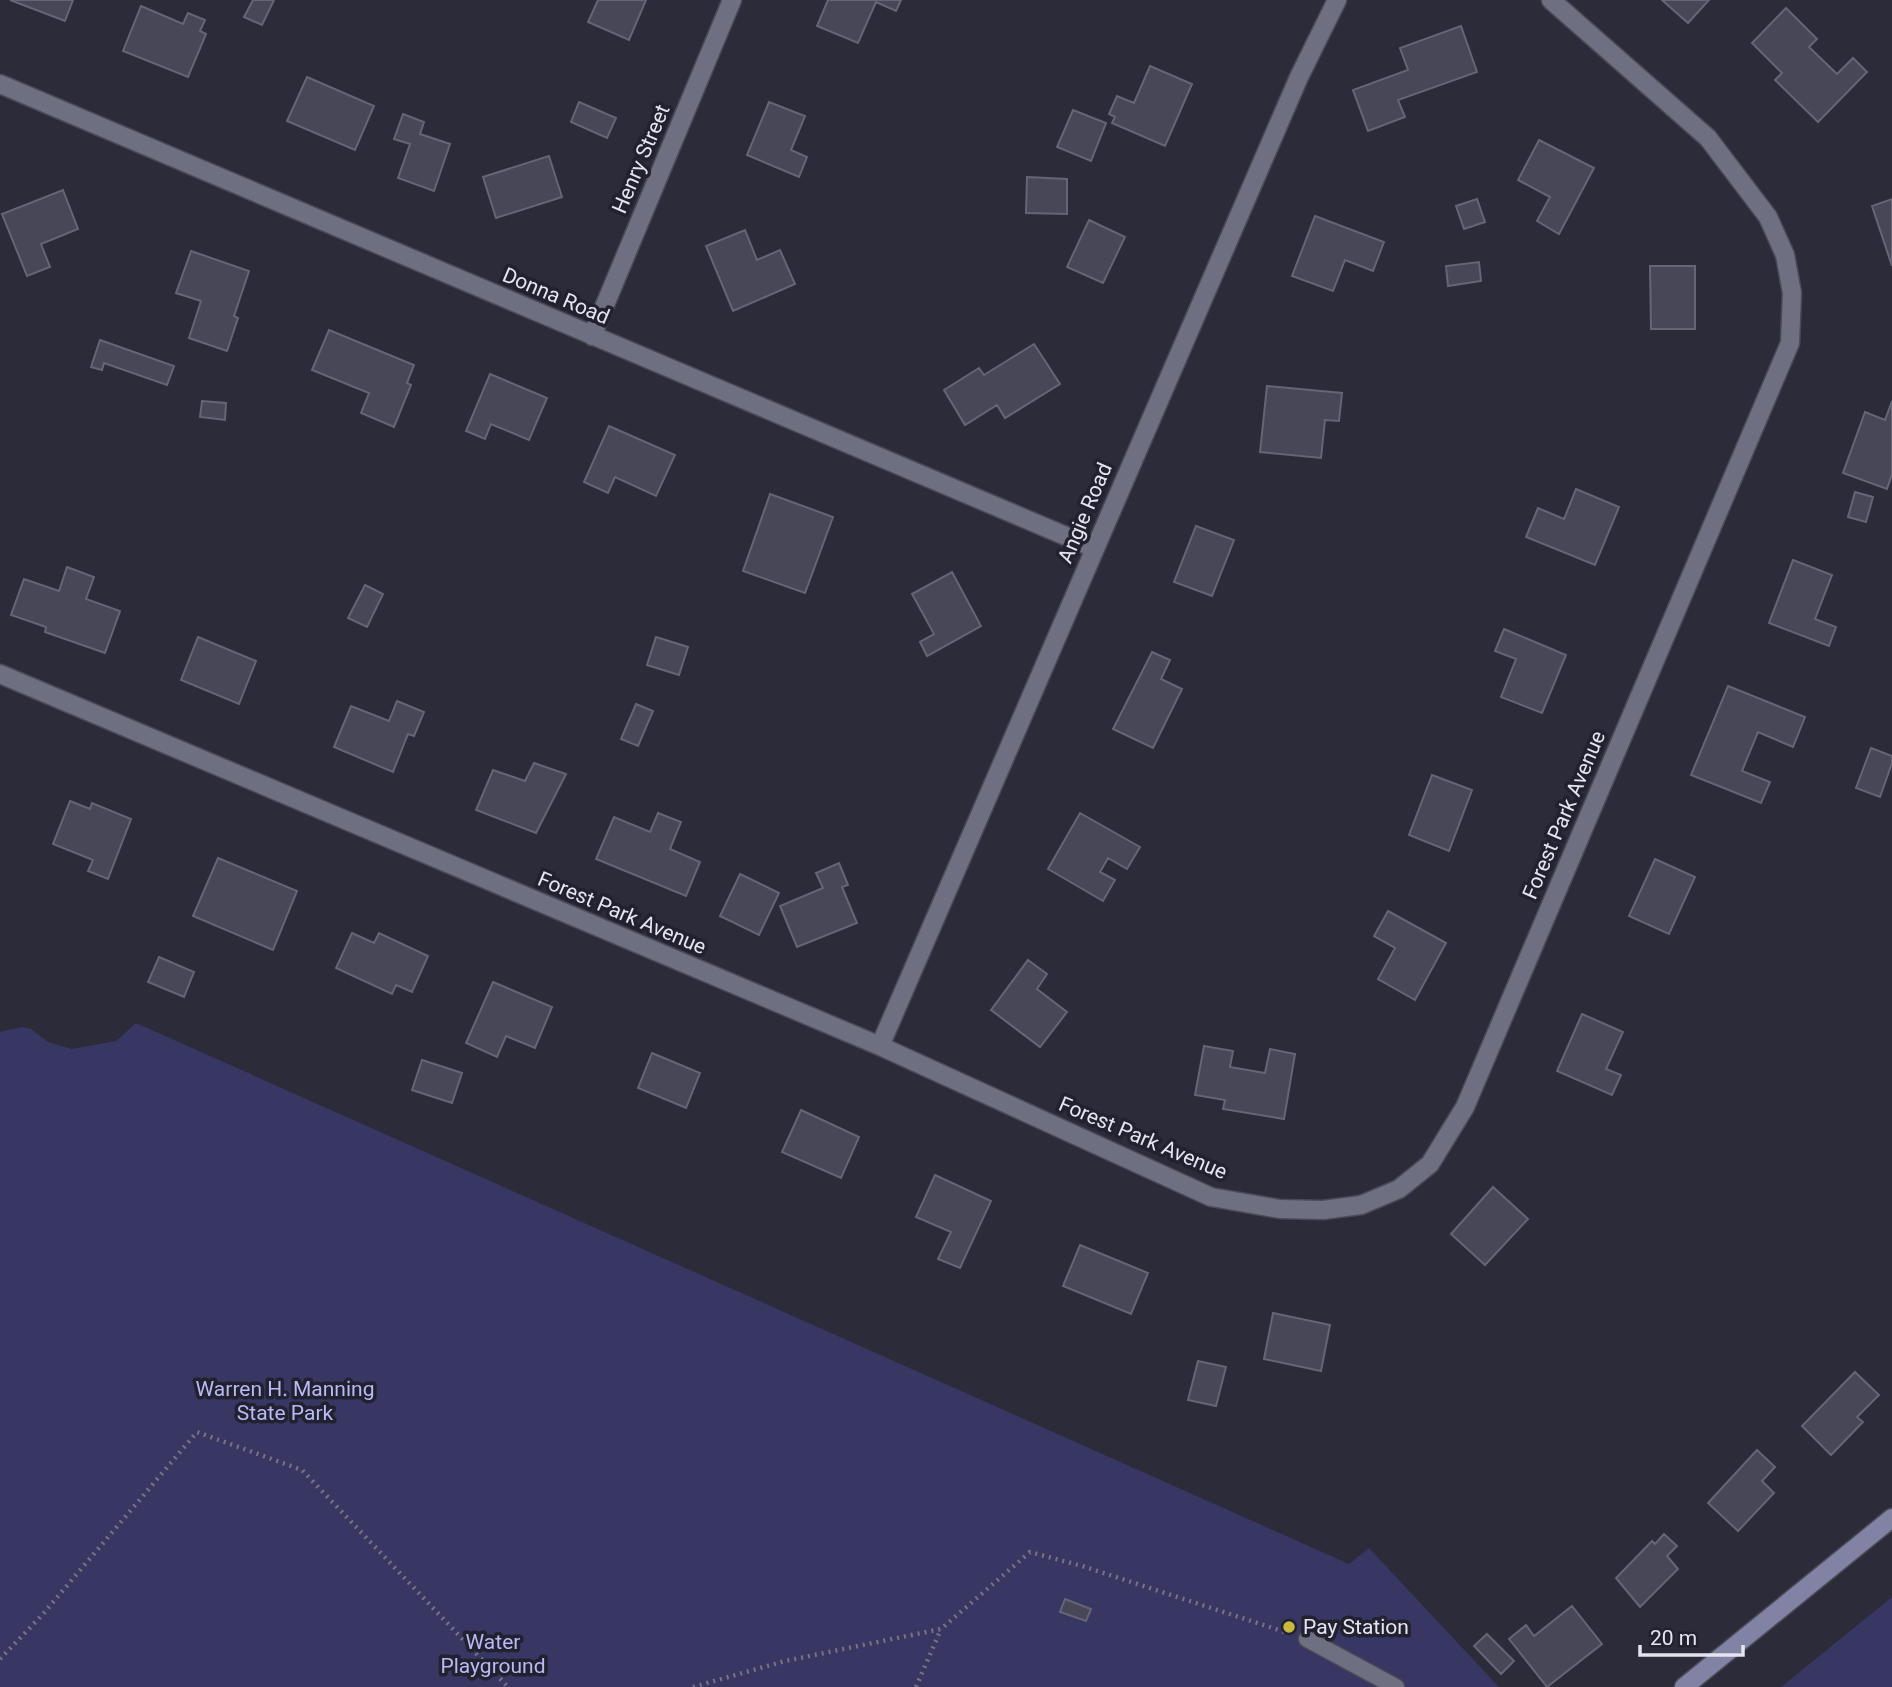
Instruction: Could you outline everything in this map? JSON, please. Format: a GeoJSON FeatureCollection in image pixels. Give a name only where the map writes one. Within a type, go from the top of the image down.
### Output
{"type":"FeatureCollection","features":[{"type":"Feature","properties":{"kind":"main road"},"geometry":{"type":"LineString","coordinates":[[1684,1687],[1892,1518]]}},
{"type":"Feature","properties":{"kind":"street","name":"Henry Street"},"geometry":{"type":"LineString","coordinates":[[592,335],[732,0]]}},
{"type":"Feature","properties":{"kind":"street","name":"Angie Road"},"geometry":{"type":"LineString","coordinates":[[880,1046],[1299,77],[1337,0]]}},
{"type":"Feature","properties":{"kind":"street","name":"Forest Park Avenue"},"geometry":{"type":"LineString","coordinates":[[0,674],[880,1046],[1211,1197],[1280,1209],[1323,1210],[1361,1205],[1399,1189],[1430,1164],[1465,1107],[1790,343],[1792,293],[1785,255],[1768,217],[1708,138],[1551,0]]}},
{"type":"Feature","properties":{"kind":"street","name":"Donna Road"},"geometry":{"type":"LineString","coordinates":[[0,84],[1094,548]]}},
{"type":"Feature","properties":{"kind":"lane"},"geometry":{"type":"LineString","coordinates":[[1307,1639],[1396,1687]]}},
{"type":"Feature","properties":{"kind":"path"},"geometry":{"type":"LineString","coordinates":[[0,1659],[43,1614],[197,1432],[302,1470],[508,1687]]}},
{"type":"Feature","properties":{"kind":"path"},"geometry":{"type":"LineString","coordinates":[[916,1687],[941,1629],[1030,1552],[1082,1566],[1307,1639]]}},
{"type":"Feature","properties":{"kind":"path"},"geometry":{"type":"LineString","coordinates":[[692,1687],[785,1661],[941,1629]]}},
{"type":"Feature","properties":{"kind":"green space","name":"Warren H. Manning State Park"},"geometry":{"type":"Polygon","coordinates":[[[136,1023],[1349,1564],[1369,1548],[1499,1687],[0,1687],[0,1032],[22,1027],[31,1029],[48,1042],[72,1049],[116,1041],[136,1023]]]}},
{"type":"Feature","properties":{"kind":"green space"},"geometry":{"type":"Polygon","coordinates":[[[1892,1597],[1892,1687],[1781,1687],[1892,1597]]]}},
{"type":"Feature","properties":{"kind":"building"},"geometry":{"type":"Polygon","coordinates":[[[10,0],[73,0],[65,21],[10,0]]]}},
{"type":"Feature","properties":{"kind":"building"},"geometry":{"type":"Polygon","coordinates":[[[253,0],[274,0],[262,25],[244,17],[253,0]]]}},
{"type":"Feature","properties":{"kind":"building"},"geometry":{"type":"Polygon","coordinates":[[[598,0],[646,0],[629,40],[588,22],[598,0]]]}},
{"type":"Feature","properties":{"kind":"building"},"geometry":{"type":"Polygon","coordinates":[[[828,0],[901,0],[896,11],[876,2],[858,43],[817,26],[828,0]]]}},
{"type":"Feature","properties":{"kind":"building"},"geometry":{"type":"Polygon","coordinates":[[[1662,0],[1709,0],[1688,23],[1662,0]]]}},
{"type":"Feature","properties":{"kind":"building"},"geometry":{"type":"Polygon","coordinates":[[[141,6],[183,24],[188,13],[205,20],[200,31],[206,34],[188,77],[123,51],[141,6]]]}},
{"type":"Feature","properties":{"kind":"building"},"geometry":{"type":"Polygon","coordinates":[[[1786,8],[1817,39],[1809,47],[1837,74],[1853,58],[1867,72],[1818,122],[1775,80],[1782,73],[1752,43],[1786,8]]]}},
{"type":"Feature","properties":{"kind":"building"},"geometry":{"type":"Polygon","coordinates":[[[1461,26],[1477,72],[1398,100],[1405,117],[1368,131],[1353,90],[1408,70],[1400,48],[1461,26]]]}},
{"type":"Feature","properties":{"kind":"building"},"geometry":{"type":"Polygon","coordinates":[[[1150,66],[1192,84],[1165,146],[1112,123],[1115,117],[1109,114],[1117,96],[1134,103],[1150,66]]]}},
{"type":"Feature","properties":{"kind":"building"},"geometry":{"type":"Polygon","coordinates":[[[307,77],[374,106],[355,150],[287,121],[307,77]]]}},
{"type":"Feature","properties":{"kind":"building"},"geometry":{"type":"Polygon","coordinates":[[[579,102],[616,118],[607,138],[571,122],[579,102]]]}},
{"type":"Feature","properties":{"kind":"building"},"geometry":{"type":"Polygon","coordinates":[[[769,102],[805,116],[791,150],[807,157],[799,177],[747,155],[769,102]]]}},
{"type":"Feature","properties":{"kind":"building"},"geometry":{"type":"Polygon","coordinates":[[[1073,110],[1106,123],[1091,161],[1057,147],[1073,110]]]}},
{"type":"Feature","properties":{"kind":"building"},"geometry":{"type":"Polygon","coordinates":[[[403,114],[424,122],[420,134],[450,144],[434,191],[398,178],[410,144],[394,139],[403,114]]]}},
{"type":"Feature","properties":{"kind":"building"},"geometry":{"type":"Polygon","coordinates":[[[1539,140],[1594,168],[1559,234],[1537,221],[1550,197],[1518,180],[1539,140]]]}},
{"type":"Feature","properties":{"kind":"building"},"geometry":{"type":"Polygon","coordinates":[[[549,156],[562,197],[496,218],[483,177],[549,156]]]}},
{"type":"Feature","properties":{"kind":"building"},"geometry":{"type":"Polygon","coordinates":[[[1027,177],[1067,179],[1067,214],[1026,213],[1027,177]]]}},
{"type":"Feature","properties":{"kind":"building"},"geometry":{"type":"Polygon","coordinates":[[[63,190],[78,229],[41,244],[50,267],[27,276],[2,214],[63,190]]]}},
{"type":"Feature","properties":{"kind":"building"},"geometry":{"type":"Polygon","coordinates":[[[1477,199],[1485,222],[1464,229],[1456,206],[1477,199]]]}},
{"type":"Feature","properties":{"kind":"building"},"geometry":{"type":"Polygon","coordinates":[[[1892,199],[1892,266],[1872,206],[1892,199]]]}},
{"type":"Feature","properties":{"kind":"building"},"geometry":{"type":"Polygon","coordinates":[[[1315,216],[1384,242],[1373,271],[1345,260],[1333,291],[1292,276],[1315,216]]]}},
{"type":"Feature","properties":{"kind":"building"},"geometry":{"type":"Polygon","coordinates":[[[1089,220],[1125,237],[1103,283],[1067,267],[1089,220]]]}},
{"type":"Feature","properties":{"kind":"building"},"geometry":{"type":"Polygon","coordinates":[[[745,230],[757,260],[780,250],[795,284],[733,311],[706,246],[745,230]]]}},
{"type":"Feature","properties":{"kind":"building"},"geometry":{"type":"Polygon","coordinates":[[[191,251],[249,271],[234,316],[238,318],[227,351],[189,338],[201,301],[176,293],[191,251]]]}},
{"type":"Feature","properties":{"kind":"building"},"geometry":{"type":"Polygon","coordinates":[[[1479,262],[1481,281],[1448,286],[1446,266],[1479,262]]]}},
{"type":"Feature","properties":{"kind":"building"},"geometry":{"type":"Polygon","coordinates":[[[1650,266],[1695,266],[1695,329],[1651,329],[1650,266]]]}},
{"type":"Feature","properties":{"kind":"building"},"geometry":{"type":"Polygon","coordinates":[[[329,330],[414,365],[407,383],[411,385],[394,427],[361,413],[369,393],[312,370],[329,330]]]}},
{"type":"Feature","properties":{"kind":"building"},"geometry":{"type":"Polygon","coordinates":[[[100,340],[174,366],[167,385],[104,363],[102,370],[91,367],[100,340]]]}},
{"type":"Feature","properties":{"kind":"building"},"geometry":{"type":"Polygon","coordinates":[[[1034,344],[1060,384],[1005,418],[997,405],[965,425],[944,390],[979,368],[984,375],[1034,344]]]}},
{"type":"Feature","properties":{"kind":"building"},"geometry":{"type":"Polygon","coordinates":[[[490,374],[547,398],[529,440],[491,424],[485,439],[466,431],[490,374]]]}},
{"type":"Feature","properties":{"kind":"building"},"geometry":{"type":"Polygon","coordinates":[[[1267,386],[1342,393],[1339,421],[1325,420],[1321,458],[1260,452],[1267,386]]]}},
{"type":"Feature","properties":{"kind":"building"},"geometry":{"type":"Polygon","coordinates":[[[202,401],[226,403],[225,420],[200,417],[202,401]]]}},
{"type":"Feature","properties":{"kind":"building"},"geometry":{"type":"Polygon","coordinates":[[[1892,401],[1892,474],[1887,489],[1843,473],[1865,412],[1885,420],[1892,401]]]}},
{"type":"Feature","properties":{"kind":"building"},"geometry":{"type":"Polygon","coordinates":[[[609,426],[675,455],[656,496],[615,477],[608,493],[584,482],[609,426]]]}},
{"type":"Feature","properties":{"kind":"building"},"geometry":{"type":"Polygon","coordinates":[[[1576,489],[1619,507],[1595,565],[1526,537],[1538,508],[1564,519],[1576,489]]]}},
{"type":"Feature","properties":{"kind":"building"},"geometry":{"type":"Polygon","coordinates":[[[1855,492],[1873,497],[1866,522],[1848,517],[1855,492]]]}},
{"type":"Feature","properties":{"kind":"building"},"geometry":{"type":"Polygon","coordinates":[[[770,494],[833,517],[805,593],[743,571],[770,494]]]}},
{"type":"Feature","properties":{"kind":"building"},"geometry":{"type":"Polygon","coordinates":[[[1196,526],[1234,540],[1212,596],[1174,582],[1196,526]]]}},
{"type":"Feature","properties":{"kind":"building"},"geometry":{"type":"Polygon","coordinates":[[[1793,560],[1832,575],[1815,619],[1836,627],[1829,646],[1769,623],[1793,560]]]}},
{"type":"Feature","properties":{"kind":"building"},"geometry":{"type":"Polygon","coordinates":[[[67,567],[94,577],[86,599],[120,611],[105,653],[45,632],[46,627],[11,615],[24,579],[59,591],[67,567]]]}},
{"type":"Feature","properties":{"kind":"building"},"geometry":{"type":"Polygon","coordinates":[[[952,572],[981,626],[927,656],[920,642],[934,634],[912,594],[952,572]]]}},
{"type":"Feature","properties":{"kind":"building"},"geometry":{"type":"Polygon","coordinates":[[[365,585],[383,594],[367,627],[348,618],[365,585]]]}},
{"type":"Feature","properties":{"kind":"building"},"geometry":{"type":"Polygon","coordinates":[[[1504,629],[1566,655],[1542,713],[1501,697],[1516,659],[1495,651],[1504,629]]]}},
{"type":"Feature","properties":{"kind":"building"},"geometry":{"type":"Polygon","coordinates":[[[198,637],[256,661],[239,704],[181,680],[198,637]]]}},
{"type":"Feature","properties":{"kind":"building"},"geometry":{"type":"Polygon","coordinates":[[[656,637],[688,647],[679,675],[647,665],[656,637]]]}},
{"type":"Feature","properties":{"kind":"building"},"geometry":{"type":"Polygon","coordinates":[[[1152,652],[1170,660],[1161,679],[1182,689],[1153,748],[1113,729],[1152,652]]]}},
{"type":"Feature","properties":{"kind":"building"},"geometry":{"type":"Polygon","coordinates":[[[1728,686],[1805,717],[1793,747],[1758,732],[1742,771],[1770,782],[1761,803],[1691,775],[1728,686]]]}},
{"type":"Feature","properties":{"kind":"building"},"geometry":{"type":"Polygon","coordinates":[[[397,701],[424,712],[414,736],[408,734],[393,772],[334,747],[351,706],[389,721],[397,701]]]}},
{"type":"Feature","properties":{"kind":"building"},"geometry":{"type":"Polygon","coordinates":[[[636,704],[653,711],[638,746],[621,739],[636,704]]]}},
{"type":"Feature","properties":{"kind":"building"},"geometry":{"type":"Polygon","coordinates":[[[1871,748],[1892,756],[1880,797],[1856,788],[1871,748]]]}},
{"type":"Feature","properties":{"kind":"building"},"geometry":{"type":"Polygon","coordinates":[[[534,763],[566,774],[536,833],[476,810],[493,770],[525,781],[534,763]]]}},
{"type":"Feature","properties":{"kind":"building"},"geometry":{"type":"Polygon","coordinates":[[[1432,775],[1472,790],[1449,851],[1409,835],[1432,775]]]}},
{"type":"Feature","properties":{"kind":"building"},"geometry":{"type":"Polygon","coordinates":[[[70,801],[90,809],[92,803],[131,819],[108,879],[88,871],[93,860],[53,844],[70,801]]]}},
{"type":"Feature","properties":{"kind":"building"},"geometry":{"type":"Polygon","coordinates":[[[658,813],[681,822],[670,849],[700,862],[686,896],[596,859],[614,817],[650,832],[658,813]]]}},
{"type":"Feature","properties":{"kind":"building"},"geometry":{"type":"Polygon","coordinates":[[[1080,813],[1140,847],[1127,869],[1108,858],[1100,872],[1115,880],[1103,901],[1048,869],[1080,813]]]}},
{"type":"Feature","properties":{"kind":"building"},"geometry":{"type":"Polygon","coordinates":[[[218,858],[297,891],[273,950],[193,916],[218,858]]]}},
{"type":"Feature","properties":{"kind":"building"},"geometry":{"type":"Polygon","coordinates":[[[1655,859],[1695,877],[1669,934],[1629,916],[1655,859]]]}},
{"type":"Feature","properties":{"kind":"building"},"geometry":{"type":"Polygon","coordinates":[[[839,863],[848,885],[842,887],[857,923],[797,947],[780,906],[823,888],[816,873],[839,863]]]}},
{"type":"Feature","properties":{"kind":"building"},"geometry":{"type":"Polygon","coordinates":[[[740,874],[779,893],[759,935],[720,916],[740,874]]]}},
{"type":"Feature","properties":{"kind":"building"},"geometry":{"type":"Polygon","coordinates":[[[1388,911],[1446,943],[1415,1000],[1378,979],[1395,948],[1374,936],[1388,911]]]}},
{"type":"Feature","properties":{"kind":"building"},"geometry":{"type":"Polygon","coordinates":[[[352,933],[374,943],[379,933],[428,956],[412,992],[396,985],[392,994],[336,968],[352,933]]]}},
{"type":"Feature","properties":{"kind":"building"},"geometry":{"type":"Polygon","coordinates":[[[159,957],[194,972],[184,997],[148,982],[159,957]]]}},
{"type":"Feature","properties":{"kind":"building"},"geometry":{"type":"Polygon","coordinates":[[[1028,960],[1047,974],[1037,989],[1067,1012],[1040,1047],[991,1010],[1028,960]]]}},
{"type":"Feature","properties":{"kind":"building"},"geometry":{"type":"Polygon","coordinates":[[[493,982],[552,1007],[535,1048],[506,1036],[497,1057],[466,1043],[493,982]]]}},
{"type":"Feature","properties":{"kind":"building"},"geometry":{"type":"Polygon","coordinates":[[[1582,1014],[1623,1032],[1606,1069],[1621,1075],[1612,1095],[1557,1071],[1582,1014]]]}},
{"type":"Feature","properties":{"kind":"building"},"geometry":{"type":"Polygon","coordinates":[[[1204,1046],[1233,1051],[1230,1067],[1265,1073],[1270,1049],[1295,1054],[1284,1119],[1223,1109],[1225,1100],[1195,1095],[1204,1046]]]}},
{"type":"Feature","properties":{"kind":"building"},"geometry":{"type":"Polygon","coordinates":[[[652,1053],[700,1073],[686,1108],[638,1088],[652,1053]]]}},
{"type":"Feature","properties":{"kind":"building"},"geometry":{"type":"Polygon","coordinates":[[[422,1060],[462,1073],[452,1103],[412,1090],[422,1060]]]}},
{"type":"Feature","properties":{"kind":"building"},"geometry":{"type":"Polygon","coordinates":[[[801,1110],[859,1137],[841,1178],[782,1152],[801,1110]]]}},
{"type":"Feature","properties":{"kind":"building"},"geometry":{"type":"Polygon","coordinates":[[[935,1175],[991,1201],[960,1268],[938,1259],[951,1232],[916,1217],[935,1175]]]}},
{"type":"Feature","properties":{"kind":"building"},"geometry":{"type":"Polygon","coordinates":[[[1493,1187],[1528,1219],[1485,1265],[1451,1234],[1493,1187]]]}},
{"type":"Feature","properties":{"kind":"building"},"geometry":{"type":"Polygon","coordinates":[[[1080,1245],[1148,1273],[1131,1314],[1063,1286],[1080,1245]]]}},
{"type":"Feature","properties":{"kind":"building"},"geometry":{"type":"Polygon","coordinates":[[[1273,1313],[1330,1325],[1321,1371],[1264,1359],[1273,1313]]]}},
{"type":"Feature","properties":{"kind":"building"},"geometry":{"type":"Polygon","coordinates":[[[1198,1361],[1226,1367],[1216,1406],[1188,1400],[1198,1361]]]}},
{"type":"Feature","properties":{"kind":"building"},"geometry":{"type":"Polygon","coordinates":[[[1855,1372],[1879,1395],[1857,1417],[1863,1422],[1831,1455],[1802,1426],[1855,1372]]]}},
{"type":"Feature","properties":{"kind":"building"},"geometry":{"type":"Polygon","coordinates":[[[1757,1450],[1775,1467],[1762,1481],[1774,1493],[1738,1531],[1708,1503],[1757,1450]]]}},
{"type":"Feature","properties":{"kind":"building"},"geometry":{"type":"Polygon","coordinates":[[[1664,1534],[1677,1546],[1667,1556],[1678,1569],[1640,1607],[1616,1578],[1652,1541],[1655,1544],[1664,1534]]]}},
{"type":"Feature","properties":{"kind":"building"},"geometry":{"type":"Polygon","coordinates":[[[1065,1599],[1091,1609],[1086,1621],[1060,1612],[1065,1599]]]}},
{"type":"Feature","properties":{"kind":"building"},"geometry":{"type":"Polygon","coordinates":[[[1572,1606],[1602,1644],[1547,1687],[1509,1639],[1526,1625],[1534,1636],[1572,1606]]]}},
{"type":"Feature","properties":{"kind":"building"},"geometry":{"type":"Polygon","coordinates":[[[1487,1634],[1514,1661],[1501,1674],[1474,1646],[1487,1634]]]}},
{"type":"Feature","properties":{"kind":"place","name":"Pay Station"},"geometry":{"type":"Point","coordinates":[1289,1627]}},
{"type":"Feature","properties":{"kind":"park label","name":"Water Playground"},"geometry":{"type":"Point","coordinates":[493,1654]}}]}
